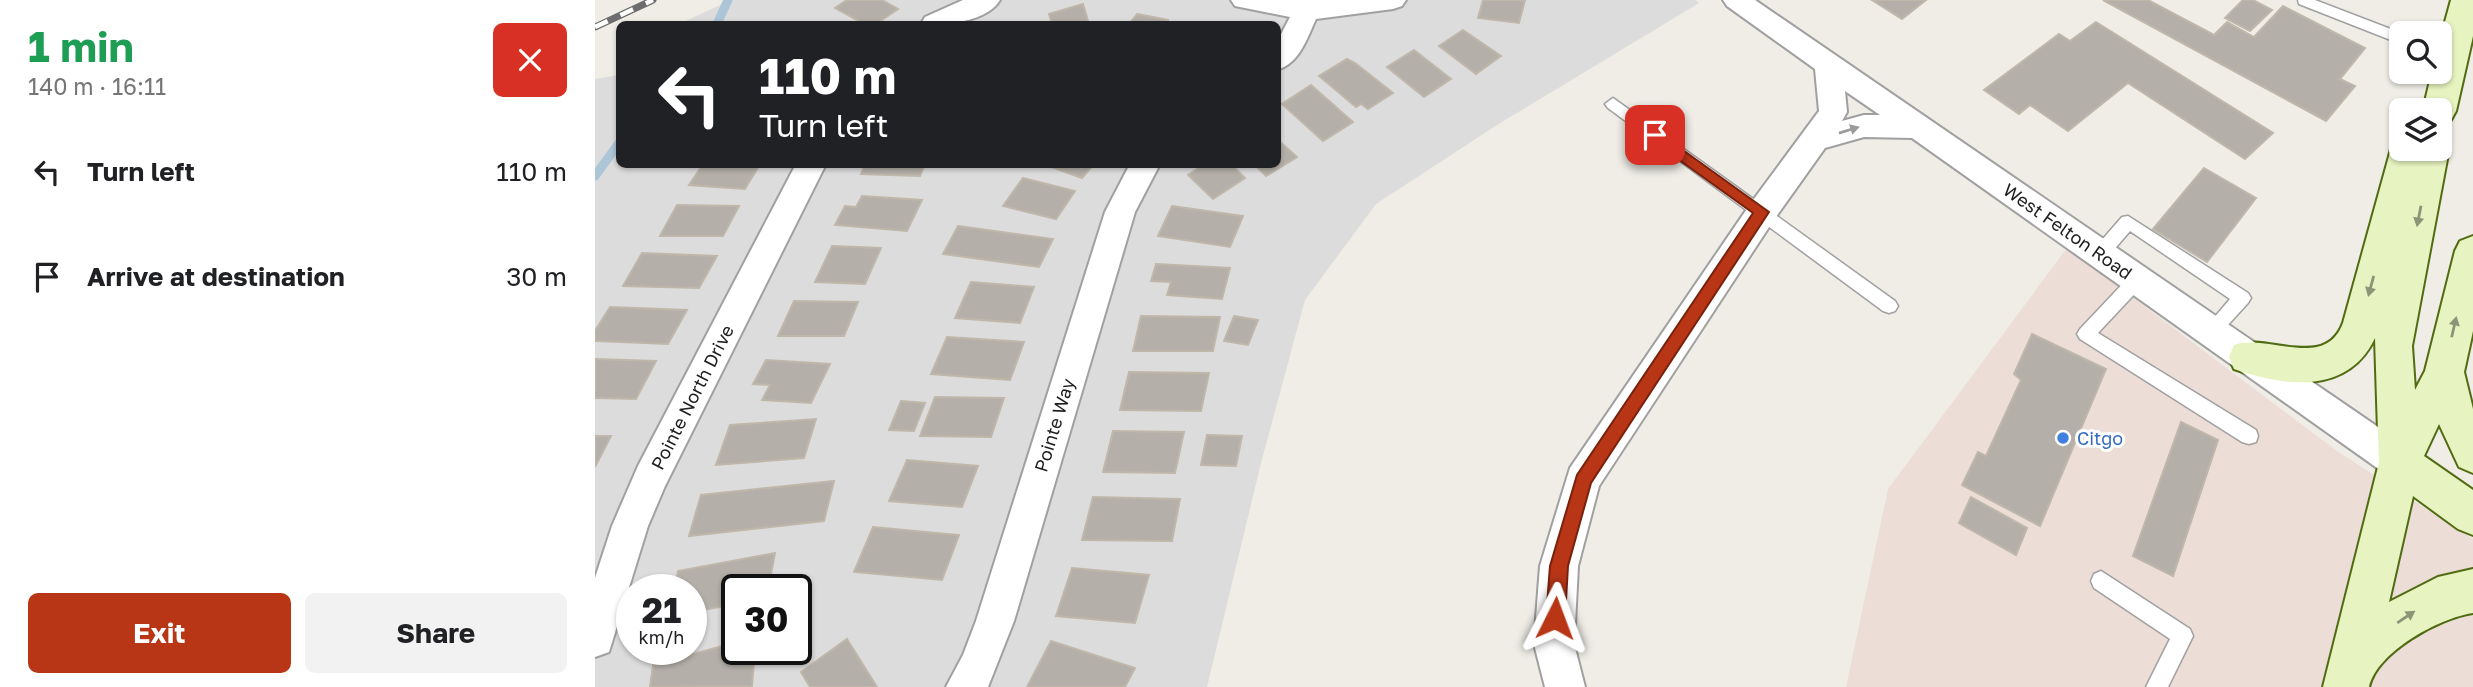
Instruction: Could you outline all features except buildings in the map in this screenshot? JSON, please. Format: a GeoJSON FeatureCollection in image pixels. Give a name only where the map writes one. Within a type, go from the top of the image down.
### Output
{"type":"FeatureCollection","features":[{"type":"Feature","properties":{"kind":"main road"},"geometry":{"type":"LineString","coordinates":[[2452,45],[2466,0]]}},
{"type":"Feature","properties":{"kind":"main road"},"geometry":{"type":"LineString","coordinates":[[2248,357],[2283,364],[2319,363],[2334,359],[2352,346],[2362,323],[2405,161]]}},
{"type":"Feature","properties":{"kind":"main road"},"geometry":{"type":"LineString","coordinates":[[2400,463],[2393,346],[2430,161]]}},
{"type":"Feature","properties":{"kind":"main road"},"geometry":{"type":"LineString","coordinates":[[2350,673],[2400,463],[2444,372],[2470,267]]}},
{"type":"Feature","properties":{"kind":"main road"},"geometry":{"type":"LineString","coordinates":[[2444,372],[2450,402],[2473,454]]}},
{"type":"Feature","properties":{"kind":"main road"},"geometry":{"type":"LineString","coordinates":[[2400,463],[2473,514]]}},
{"type":"Feature","properties":{"kind":"main road"},"geometry":{"type":"LineString","coordinates":[[2350,673],[2390,628],[2426,604],[2447,596],[2473,592]]}},
{"type":"Feature","properties":{"kind":"street"},"geometry":{"type":"LineString","coordinates":[[942,21],[987,0]]}},
{"type":"Feature","properties":{"kind":"street"},"geometry":{"type":"LineString","coordinates":[[1244,0],[1306,12],[1393,0]]}},
{"type":"Feature","properties":{"kind":"street","name":"West Felton Road"},"geometry":{"type":"LineString","coordinates":[[1736,0],[2400,463]]}},
{"type":"Feature","properties":{"kind":"street"},"geometry":{"type":"LineString","coordinates":[[1281,56],[1288,49],[1306,12]]}},
{"type":"Feature","properties":{"kind":"street"},"geometry":{"type":"LineString","coordinates":[[1565,687],[1554,644],[1559,566],[1583,480],[1762,212],[1815,141],[1833,112],[1829,64]]}},
{"type":"Feature","properties":{"kind":"street"},"geometry":{"type":"LineString","coordinates":[[1815,141],[1864,126],[1920,127]]}},
{"type":"Feature","properties":{"kind":"street","name":"Pointe North Drive"},"geometry":{"type":"LineString","coordinates":[[595,638],[630,526],[651,478],[809,168]]}},
{"type":"Feature","properties":{"kind":"street","name":"Pointe Way"},"geometry":{"type":"LineString","coordinates":[[966,687],[978,667],[995,621],[1120,212],[1143,168]]}},
{"type":"Feature","properties":{"kind":"lane"},"geometry":{"type":"LineString","coordinates":[[2304,1],[2389,34]]}},
{"type":"Feature","properties":{"kind":"lane"},"geometry":{"type":"LineString","coordinates":[[1613,104],[1889,306]]}},
{"type":"Feature","properties":{"kind":"lane"},"geometry":{"type":"LineString","coordinates":[[2100,254],[2128,222],[2242,298],[2211,332]]}},
{"type":"Feature","properties":{"kind":"lane"},"geometry":{"type":"LineString","coordinates":[[2137,280],[2086,334],[2249,436]]}},
{"type":"Feature","properties":{"kind":"lane"},"geometry":{"type":"LineString","coordinates":[[2101,581],[2183,636],[2159,686]]}},
{"type":"Feature","properties":{"kind":"shaded area"},"geometry":{"type":"Polygon","coordinates":[[[731,0],[1696,0],[1699,3],[1497,125],[1376,204],[1305,300],[1261,463],[1207,687],[595,687],[595,79],[616,76],[616,168],[1281,168],[1281,21],[686,21],[731,0]]]}},
{"type":"Feature","properties":{"kind":"shaded area"},"geometry":{"type":"Polygon","coordinates":[[[2067,248],[2337,451],[2473,539],[2473,687],[1846,687],[1888,489],[2067,248]]]}},
{"type":"Feature","properties":{"kind":"waterway"},"geometry":{"type":"LineString","coordinates":[[718,21],[728,0]]}},
{"type":"Feature","properties":{"kind":"waterway"},"geometry":{"type":"LineString","coordinates":[[595,176],[616,147]]}},
{"type":"Feature","properties":{"kind":"railway"},"geometry":{"type":"LineString","coordinates":[[595,27],[653,0]]}},
{"type":"Feature","properties":{"kind":"place","name":"Citgo"},"geometry":{"type":"Point","coordinates":[2063,438]}},
{"type":"Feature","properties":{"kind":"route"},"geometry":{"type":"LineString","coordinates":[[1555,618],[1559,566],[1583,480],[1762,212],[1655,135]]}}]}
